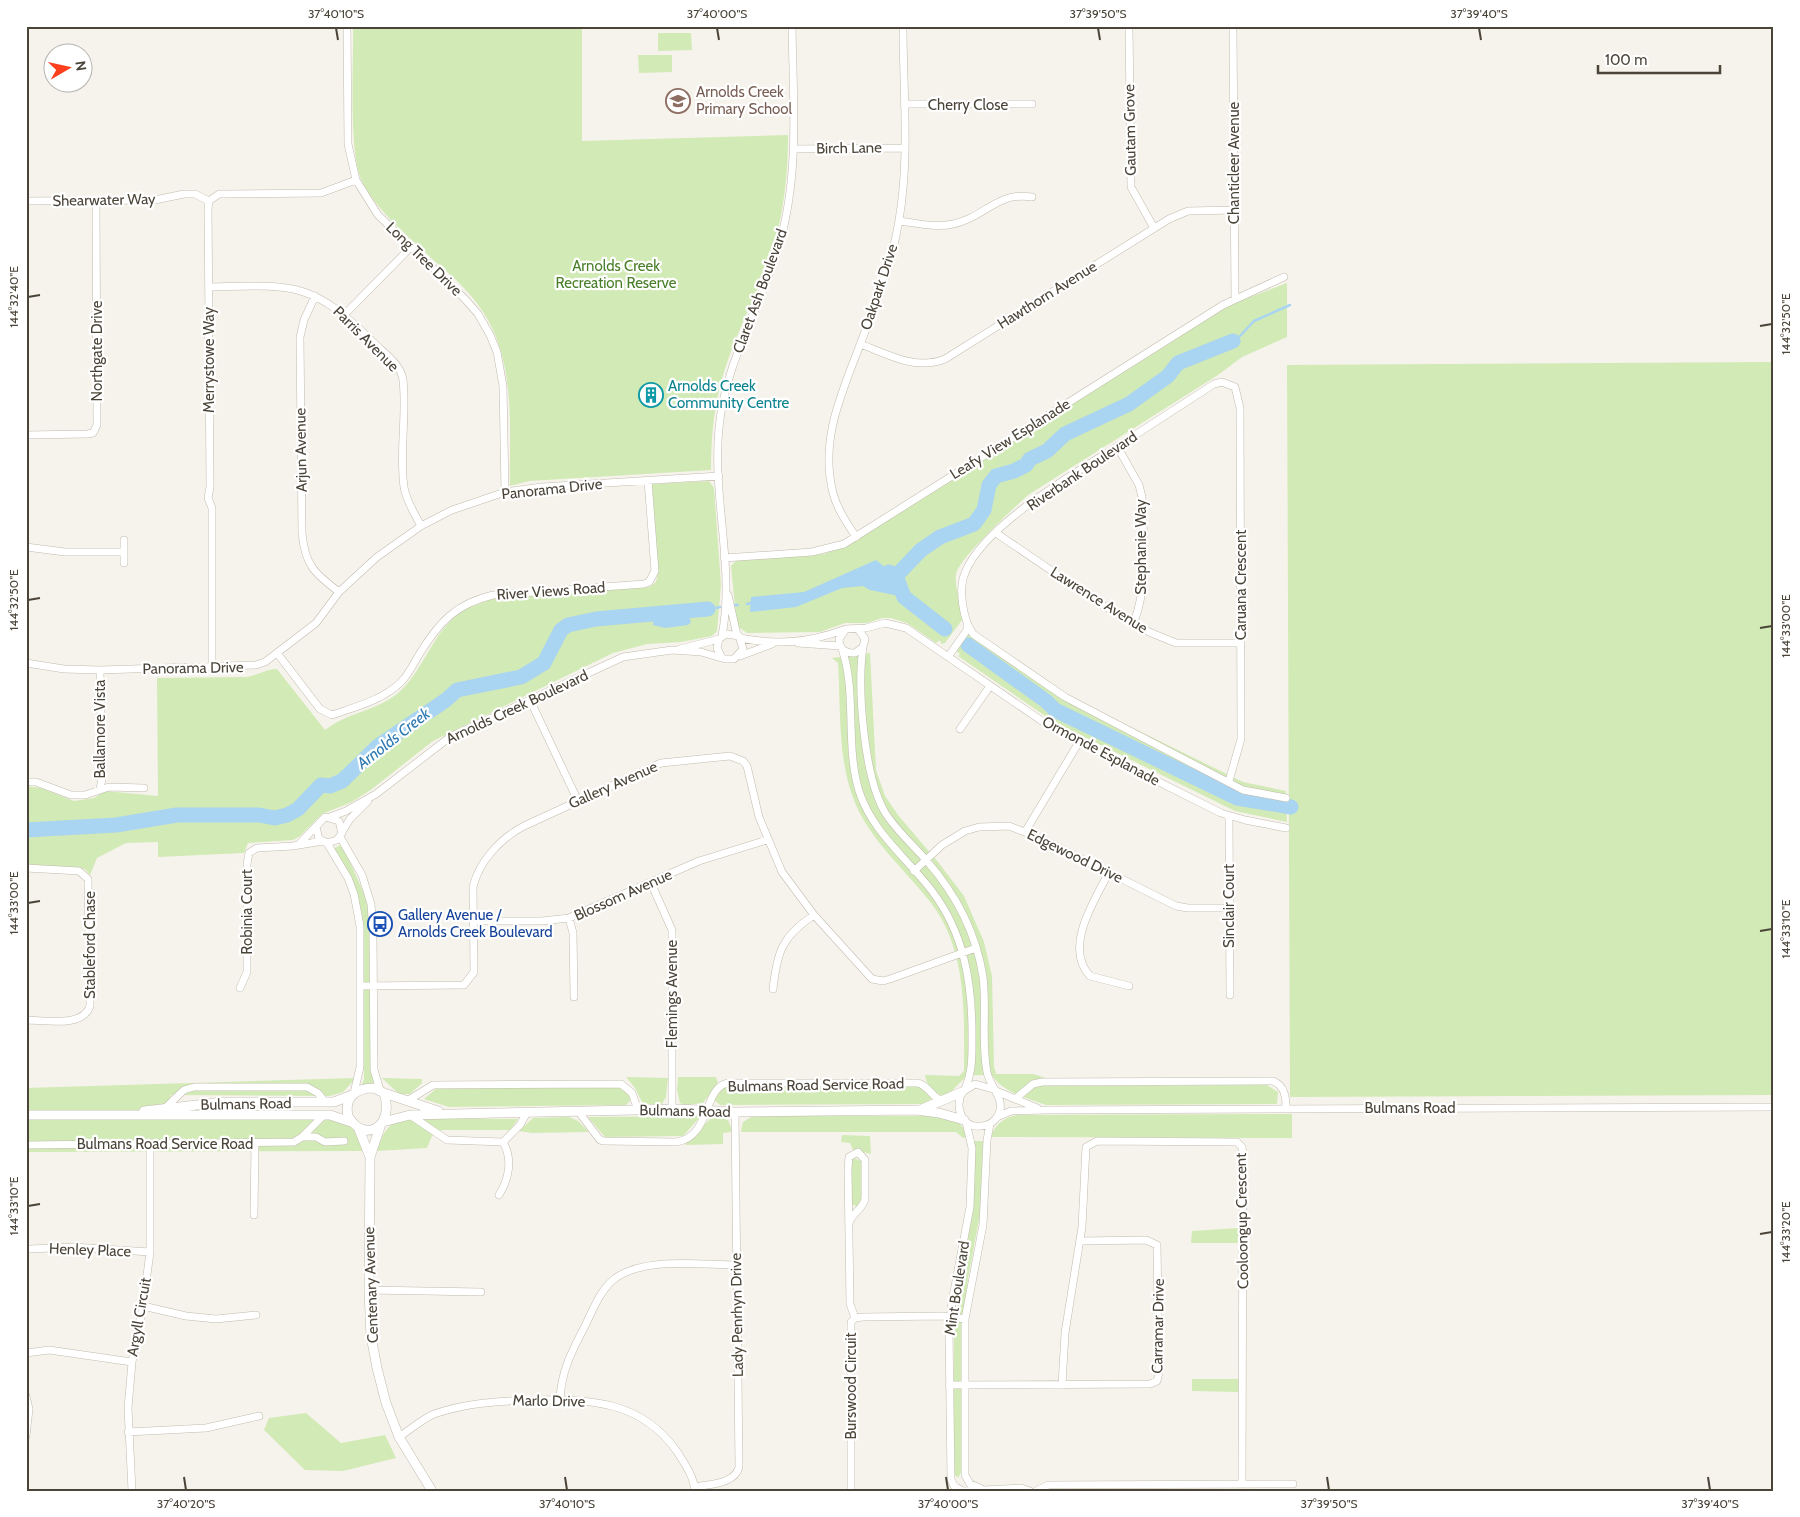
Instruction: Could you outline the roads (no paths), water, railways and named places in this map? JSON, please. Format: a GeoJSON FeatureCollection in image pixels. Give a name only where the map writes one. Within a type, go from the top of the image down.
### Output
{"type":"FeatureCollection","features":[{"type":"Feature","properties":{"kind":"street","name":"Long Tree Drive"},"geometry":{"type":"LineString","coordinates":[[348,26],[348,144],[356,180],[378,215],[478,314],[497,352],[503,386],[505,492]]}},
{"type":"Feature","properties":{"kind":"street","name":"Claret Ash Boulevard"},"geometry":{"type":"LineString","coordinates":[[738,637],[726,585],[718,476],[718,428],[731,370],[779,247],[789,208],[793,178],[792,26]]}},
{"type":"Feature","properties":{"kind":"street","name":"Oakpark Drive"},"geometry":{"type":"LineString","coordinates":[[856,537],[835,499],[829,456],[830,433],[835,409],[884,280],[899,221],[903,195],[904,148],[903,26]]}},
{"type":"Feature","properties":{"kind":"street","name":"Gautam Grove"},"geometry":{"type":"LineString","coordinates":[[1128,26],[1130,178],[1135,196],[1154,228]]}},
{"type":"Feature","properties":{"kind":"street","name":"Chanticleer Avenue"},"geometry":{"type":"LineString","coordinates":[[1233,26],[1235,299]]}},
{"type":"Feature","properties":{"kind":"street","name":"Cherry Close"},"geometry":{"type":"LineString","coordinates":[[904,104],[1032,104]]}},
{"type":"Feature","properties":{"kind":"street","name":"Birch Lane"},"geometry":{"type":"LineString","coordinates":[[793,149],[904,148]]}},
{"type":"Feature","properties":{"kind":"street"},"geometry":{"type":"LineString","coordinates":[[210,201],[219,194],[321,192],[356,180]]}},
{"type":"Feature","properties":{"kind":"street","name":"Shearwater Way"},"geometry":{"type":"LineString","coordinates":[[26,201],[154,200],[184,194],[195,194],[210,201]]}},
{"type":"Feature","properties":{"kind":"street"},"geometry":{"type":"LineString","coordinates":[[899,221],[952,225],[974,217],[1007,197],[1032,197]]}},
{"type":"Feature","properties":{"kind":"street","name":"Northgate Drive"},"geometry":{"type":"LineString","coordinates":[[26,435],[87,434],[93,433],[97,425],[96,201]]}},
{"type":"Feature","properties":{"kind":"street","name":"Merrystowe Way"},"geometry":{"type":"LineString","coordinates":[[210,201],[208,209],[209,287],[207,332],[211,343],[209,353],[210,487],[208,498],[212,508],[212,668]]}},
{"type":"Feature","properties":{"kind":"street","name":"Hawthorn Avenue"},"geometry":{"type":"LineString","coordinates":[[860,344],[917,364],[935,363],[1154,228],[1188,211],[1234,210]]}},
{"type":"Feature","properties":{"kind":"street"},"geometry":{"type":"LineString","coordinates":[[346,314],[411,247]]}},
{"type":"Feature","properties":{"kind":"street","name":"Leafy View Esplanade"},"geometry":{"type":"LineString","coordinates":[[724,558],[824,551],[844,544],[1235,299],[1284,277]]}},
{"type":"Feature","properties":{"kind":"street","name":"Parris Avenue"},"geometry":{"type":"LineString","coordinates":[[209,287],[276,285],[302,290],[346,314],[396,364],[401,373],[404,488],[421,526]]}},
{"type":"Feature","properties":{"kind":"street","name":"Arjun Avenue"},"geometry":{"type":"LineString","coordinates":[[315,296],[304,320],[300,337],[303,541],[309,565],[339,592]]}},
{"type":"Feature","properties":{"kind":"street","name":"Riverbank Boulevard"},"geometry":{"type":"LineString","coordinates":[[967,625],[960,587],[965,572],[974,556],[996,533],[1037,497],[1214,384],[1227,382],[1235,387]]}},
{"type":"Feature","properties":{"kind":"street","name":"Caruana Crescent"},"geometry":{"type":"LineString","coordinates":[[1228,781],[1241,739],[1240,408],[1235,387]]}},
{"type":"Feature","properties":{"kind":"street","name":"Stephanie Way"},"geometry":{"type":"LineString","coordinates":[[1117,446],[1139,485],[1142,497],[1144,586],[1141,605],[1134,622]]}},
{"type":"Feature","properties":{"kind":"street","name":"Panorama Drive"},"geometry":{"type":"LineString","coordinates":[[26,663],[64,669],[100,670],[256,666],[266,662],[316,623],[326,613],[339,592],[377,557],[421,526],[452,510],[505,492],[542,487],[718,476]]}},
{"type":"Feature","properties":{"kind":"street","name":"River Views Road"},"geometry":{"type":"LineString","coordinates":[[277,653],[320,709],[332,715],[378,698],[394,688],[409,672],[440,624],[453,612],[478,598],[493,594],[644,584],[650,582],[655,571],[648,481]]}},
{"type":"Feature","properties":{"kind":"street","name":"Lawrence Avenue"},"geometry":{"type":"LineString","coordinates":[[996,533],[1099,603],[1149,632],[1176,643],[1241,643]]}},
{"type":"Feature","properties":{"kind":"street"},"geometry":{"type":"LineString","coordinates":[[124,540],[124,563]]}},
{"type":"Feature","properties":{"kind":"street"},"geometry":{"type":"LineString","coordinates":[[26,547],[65,552],[124,552]]}},
{"type":"Feature","properties":{"kind":"street","name":"Claret Ash Boulevard"},"geometry":{"type":"LineString","coordinates":[[720,638],[726,585]]}},
{"type":"Feature","properties":{"kind":"street","name":"Ormonde Esplanade"},"geometry":{"type":"LineString","coordinates":[[858,629],[891,624],[906,628],[1044,722],[1079,742],[1229,816],[1286,828]]}},
{"type":"Feature","properties":{"kind":"street"},"geometry":{"type":"LineString","coordinates":[[791,642],[841,648],[851,654],[858,652],[877,625]]}},
{"type":"Feature","properties":{"kind":"street"},"geometry":{"type":"LineString","coordinates":[[948,657],[967,630],[967,625]]}},
{"type":"Feature","properties":{"kind":"street"},"geometry":{"type":"LineString","coordinates":[[967,625],[973,634],[1065,697],[1243,790],[1286,798]]}},
{"type":"Feature","properties":{"kind":"street"},"geometry":{"type":"LineString","coordinates":[[775,644],[738,637],[730,633],[720,638],[716,648],[721,656],[730,660],[775,644],[846,629],[858,629],[864,635],[861,679],[870,777],[887,815],[926,860],[963,911],[976,948],[985,992],[985,1063],[1001,1104],[997,1117],[990,1124],[978,1127],[965,1121],[958,1106],[972,1068],[972,1002],[963,953],[953,925],[943,907],[874,822],[860,792],[853,763],[847,667],[841,648],[840,635],[846,629]]}},
{"type":"Feature","properties":{"kind":"street"},"geometry":{"type":"LineString","coordinates":[[738,637],[743,649],[738,657]]}},
{"type":"Feature","properties":{"kind":"street","name":"Arnolds Creek Boulevard"},"geometry":{"type":"LineString","coordinates":[[341,835],[350,819],[376,794],[441,743],[623,657],[672,650],[720,638]]}},
{"type":"Feature","properties":{"kind":"street","name":"Arnolds Creek Boulevard"},"geometry":{"type":"LineString","coordinates":[[672,650],[701,652],[721,656]]}},
{"type":"Feature","properties":{"kind":"street","name":"Ballamore Vista"},"geometry":{"type":"LineString","coordinates":[[100,670],[102,779],[100,789]]}},
{"type":"Feature","properties":{"kind":"street"},"geometry":{"type":"LineString","coordinates":[[960,728],[990,686]]}},
{"type":"Feature","properties":{"kind":"street"},"geometry":{"type":"LineString","coordinates":[[530,700],[578,801]]}},
{"type":"Feature","properties":{"kind":"street"},"geometry":{"type":"LineString","coordinates":[[1025,832],[1079,742]]}},
{"type":"Feature","properties":{"kind":"street","name":"Gallery Avenue"},"geometry":{"type":"LineString","coordinates":[[374,987],[459,986],[468,982],[474,972],[473,888],[482,864],[514,831],[661,763],[678,760],[737,758],[743,761],[750,773],[753,795],[767,840],[782,872],[814,915],[868,975],[878,981],[890,979],[963,953]]}},
{"type":"Feature","properties":{"kind":"street"},"geometry":{"type":"LineString","coordinates":[[26,782],[36,782],[71,795],[85,795],[100,789],[120,786],[144,788]]}},
{"type":"Feature","properties":{"kind":"street","name":"Arnolds Creek Boulevard"},"geometry":{"type":"LineString","coordinates":[[330,817],[346,811],[376,794]]}},
{"type":"Feature","properties":{"kind":"street","name":"Sinclair Court"},"geometry":{"type":"LineString","coordinates":[[1229,816],[1230,995]]}},
{"type":"Feature","properties":{"kind":"street"},"geometry":{"type":"LineString","coordinates":[[296,846],[316,827],[321,819],[330,817],[339,821],[341,835],[362,875],[371,904],[374,1070],[388,1109],[382,1123],[370,1129],[355,1125],[346,1109],[353,1094],[360,1067],[360,926],[354,894],[346,873],[325,842],[317,835],[316,827]]}},
{"type":"Feature","properties":{"kind":"street","name":"Edgewood Drive"},"geometry":{"type":"LineString","coordinates":[[914,871],[952,838],[979,827],[1009,826],[1109,872],[1176,906],[1188,908],[1229,908]]}},
{"type":"Feature","properties":{"kind":"street"},"geometry":{"type":"LineString","coordinates":[[325,842],[333,842],[341,835]]}},
{"type":"Feature","properties":{"kind":"street","name":"Blossom Avenue"},"geometry":{"type":"LineString","coordinates":[[473,921],[542,922],[570,918],[711,856],[767,840]]}},
{"type":"Feature","properties":{"kind":"street","name":"Robinia Court"},"geometry":{"type":"LineString","coordinates":[[240,988],[247,972],[247,858],[257,848],[325,842]]}},
{"type":"Feature","properties":{"kind":"street","name":"Stableford Chase"},"geometry":{"type":"LineString","coordinates":[[26,868],[78,871],[85,874],[90,887],[90,1006],[88,1012],[76,1020],[26,1020]]}},
{"type":"Feature","properties":{"kind":"street"},"geometry":{"type":"LineString","coordinates":[[1109,872],[1081,930],[1084,967],[1090,976],[1128,986]]}},
{"type":"Feature","properties":{"kind":"street","name":"Flemings Avenue"},"geometry":{"type":"LineString","coordinates":[[651,883],[672,930],[672,1110]]}},
{"type":"Feature","properties":{"kind":"street"},"geometry":{"type":"LineString","coordinates":[[773,989],[776,965],[783,944],[790,933],[814,915]]}},
{"type":"Feature","properties":{"kind":"street"},"geometry":{"type":"LineString","coordinates":[[570,918],[573,933],[574,997]]}},
{"type":"Feature","properties":{"kind":"street"},"geometry":{"type":"LineString","coordinates":[[963,953],[976,948]]}},
{"type":"Feature","properties":{"kind":"street"},"geometry":{"type":"LineString","coordinates":[[360,986],[374,987]]}},
{"type":"Feature","properties":{"kind":"street"},"geometry":{"type":"LineString","coordinates":[[1015,1100],[1033,1084],[1042,1082],[1273,1081],[1281,1086],[1284,1092],[1286,1109]]}},
{"type":"Feature","properties":{"kind":"street","name":"Bulmans Road Service Road"},"geometry":{"type":"LineString","coordinates":[[578,1111],[600,1140],[640,1142],[685,1140],[702,1123],[717,1089],[728,1084],[918,1083],[922,1084],[933,1097],[941,1101]]}},
{"type":"Feature","properties":{"kind":"street"},"geometry":{"type":"LineString","coordinates":[[406,1100],[411,1100],[424,1089],[433,1086],[621,1084],[629,1089],[638,1110]]}},
{"type":"Feature","properties":{"kind":"street"},"geometry":{"type":"LineString","coordinates":[[964,1091],[975,1084],[982,1084],[994,1090]]}},
{"type":"Feature","properties":{"kind":"street"},"geometry":{"type":"LineString","coordinates":[[164,1110],[184,1090],[194,1087],[307,1087],[312,1088],[325,1102]]}},
{"type":"Feature","properties":{"kind":"street"},"geometry":{"type":"LineString","coordinates":[[353,1094],[367,1088],[382,1092]]}},
{"type":"Feature","properties":{"kind":"street","name":"Bulmans Road"},"geometry":{"type":"LineString","coordinates":[[994,1090],[1015,1100],[1047,1110]]}},
{"type":"Feature","properties":{"kind":"street","name":"Bulmans Road"},"geometry":{"type":"LineString","coordinates":[[916,1110],[964,1091]]}},
{"type":"Feature","properties":{"kind":"street","name":"Bulmans Road"},"geometry":{"type":"LineString","coordinates":[[382,1092],[428,1108],[453,1114]]}},
{"type":"Feature","properties":{"kind":"street","name":"Bulmans Road"},"geometry":{"type":"LineString","coordinates":[[109,1115],[223,1102],[340,1101],[353,1094]]}},
{"type":"Feature","properties":{"kind":"street","name":"Bulmans Road"},"geometry":{"type":"LineString","coordinates":[[997,1117],[1011,1111],[1047,1110],[1774,1107]]}},
{"type":"Feature","properties":{"kind":"street","name":"Bulmans Road"},"geometry":{"type":"LineString","coordinates":[[382,1123],[410,1114],[526,1114],[638,1110],[735,1112],[916,1110],[939,1112],[965,1121]]}},
{"type":"Feature","properties":{"kind":"street","name":"Lady Penrhyn Drive"},"geometry":{"type":"LineString","coordinates":[[695,1489],[732,1478],[737,1472],[738,1467],[735,1112]]}},
{"type":"Feature","properties":{"kind":"street"},"geometry":{"type":"LineString","coordinates":[[410,1114],[447,1140],[503,1142],[520,1125],[526,1114]]}},
{"type":"Feature","properties":{"kind":"street","name":"Bulmans Road"},"geometry":{"type":"LineString","coordinates":[[26,1116],[324,1115],[355,1125]]}},
{"type":"Feature","properties":{"kind":"street","name":"Bulmans Road Service Road"},"geometry":{"type":"LineString","coordinates":[[26,1145],[294,1142],[302,1137],[324,1115]]}},
{"type":"Feature","properties":{"kind":"street","name":"Mint Boulevard"},"geometry":{"type":"LineString","coordinates":[[965,1121],[972,1148],[970,1207],[950,1316],[951,1473],[953,1484],[958,1490],[1021,1488],[1030,1491]]}},
{"type":"Feature","properties":{"kind":"street","name":"Centenary Avenue"},"geometry":{"type":"LineString","coordinates":[[382,1123],[370,1157],[371,1336],[377,1368],[399,1437],[432,1491]]}},
{"type":"Feature","properties":{"kind":"street","name":"Mint Boulevard"},"geometry":{"type":"LineString","coordinates":[[980,1488],[970,1484],[965,1475],[965,1318],[983,1225],[987,1140],[990,1124]]}},
{"type":"Feature","properties":{"kind":"street","name":"Centenary Avenue"},"geometry":{"type":"LineString","coordinates":[[355,1125],[370,1157]]}},
{"type":"Feature","properties":{"kind":"street"},"geometry":{"type":"LineString","coordinates":[[314,1126],[316,1138]]}},
{"type":"Feature","properties":{"kind":"street","name":"Bulmans Road Service Road"},"geometry":{"type":"LineString","coordinates":[[302,1137],[316,1138],[325,1142],[344,1141]]}},
{"type":"Feature","properties":{"kind":"street","name":"Cooloongup Crescent"},"geometry":{"type":"LineString","coordinates":[[1062,1385],[1065,1333],[1081,1241],[1085,1157],[1089,1145],[1096,1141],[1232,1140],[1240,1144],[1243,1154],[1242,1484]]}},
{"type":"Feature","properties":{"kind":"street"},"geometry":{"type":"LineString","coordinates":[[499,1195],[508,1175],[508,1151],[503,1142]]}},
{"type":"Feature","properties":{"kind":"street","name":"Argyll Circuit"},"geometry":{"type":"LineString","coordinates":[[132,1491],[128,1432],[132,1362],[143,1306],[150,1252],[150,1143]]}},
{"type":"Feature","properties":{"kind":"street"},"geometry":{"type":"LineString","coordinates":[[254,1215],[255,1143]]}},
{"type":"Feature","properties":{"kind":"street"},"geometry":{"type":"LineString","coordinates":[[849,1223],[851,1216],[864,1203],[865,1199],[865,1160],[858,1152],[852,1154],[848,1161],[850,1304],[855,1318]]}},
{"type":"Feature","properties":{"kind":"street","name":"Carramar Drive"},"geometry":{"type":"LineString","coordinates":[[949,1385],[1154,1384],[1159,1377],[1157,1245],[1146,1240],[1081,1241]]}},
{"type":"Feature","properties":{"kind":"street","name":"Henley Place"},"geometry":{"type":"LineString","coordinates":[[30,1249],[73,1247],[150,1252]]}},
{"type":"Feature","properties":{"kind":"street"},"geometry":{"type":"LineString","coordinates":[[560,1400],[561,1378],[565,1364],[599,1298],[614,1279],[638,1267],[656,1265],[737,1265]]}},
{"type":"Feature","properties":{"kind":"street"},"geometry":{"type":"LineString","coordinates":[[370,1290],[481,1292]]}},
{"type":"Feature","properties":{"kind":"street"},"geometry":{"type":"LineString","coordinates":[[143,1306],[186,1316],[216,1319],[256,1315]]}},
{"type":"Feature","properties":{"kind":"street","name":"Burswood Circuit"},"geometry":{"type":"LineString","coordinates":[[851,1491],[850,1326],[855,1318],[950,1316],[965,1318]]}},
{"type":"Feature","properties":{"kind":"street"},"geometry":{"type":"LineString","coordinates":[[26,1353],[49,1350],[132,1362]]}},
{"type":"Feature","properties":{"kind":"street"},"geometry":{"type":"LineString","coordinates":[[26,1396],[29,1409],[26,1436]]}},
{"type":"Feature","properties":{"kind":"street","name":"Marlo Drive"},"geometry":{"type":"LineString","coordinates":[[399,1437],[432,1415],[467,1404],[502,1400],[584,1400],[617,1407],[643,1419],[671,1443],[686,1465],[695,1489]]}},
{"type":"Feature","properties":{"kind":"street"},"geometry":{"type":"LineString","coordinates":[[128,1432],[206,1428],[259,1416]]}},
{"type":"Feature","properties":{"kind":"street"},"geometry":{"type":"LineString","coordinates":[[1036,1491],[1048,1485],[1293,1484]]}},
{"type":"Feature","properties":{"kind":"water"},"geometry":{"type":"Polygon","coordinates":[[[876,560],[896,576],[904,597],[870,590],[863,586],[842,588],[796,607],[750,612],[751,597],[804,592],[876,560]]]}},
{"type":"Feature","properties":{"kind":"water"},"geometry":{"type":"Polygon","coordinates":[[[679,610],[688,613],[691,622],[688,625],[665,628],[653,625],[654,614],[679,610]]]}},
{"type":"Feature","properties":{"kind":"waterway"},"geometry":{"type":"LineString","coordinates":[[1240,336],[1254,321],[1290,305]]}},
{"type":"Feature","properties":{"kind":"waterway"},"geometry":{"type":"LineString","coordinates":[[889,572],[896,576],[921,550],[940,537],[974,524],[984,510],[989,485],[996,476],[1014,471],[1026,465],[1030,459],[1047,451],[1065,434],[1129,404],[1168,376],[1178,363],[1233,341]]}},
{"type":"Feature","properties":{"kind":"waterway"},"geometry":{"type":"LineString","coordinates":[[896,576],[904,597],[945,629]]}},
{"type":"Feature","properties":{"kind":"waterway"},"geometry":{"type":"LineString","coordinates":[[747,604],[751,603]]}},
{"type":"Feature","properties":{"kind":"waterway"},"geometry":{"type":"LineString","coordinates":[[716,608],[720,607]]}},
{"type":"Feature","properties":{"kind":"waterway","name":"Arnolds Creek"},"geometry":{"type":"LineString","coordinates":[[26,830],[116,825],[177,815],[259,815],[275,818],[287,815],[298,809],[321,785],[330,786],[342,781],[378,746],[446,700],[457,690],[521,677],[544,663],[561,630],[568,625],[596,619],[708,609]]}},
{"type":"Feature","properties":{"kind":"waterway"},"geometry":{"type":"LineString","coordinates":[[968,645],[1046,701],[1055,710],[1237,798],[1291,807]]}},
{"type":"Feature","properties":{"kind":"place","name":"Arnolds Creek Primary School"},"geometry":{"type":"Point","coordinates":[678,101]}},
{"type":"Feature","properties":{"kind":"place","name":"Arnolds Creek Community Centre"},"geometry":{"type":"Point","coordinates":[651,395]}},
{"type":"Feature","properties":{"kind":"place","name":"Gallery Avenue / Arnolds Creek Boulevard"},"geometry":{"type":"Point","coordinates":[380,924]}},
{"type":"Feature","properties":{"kind":"park label","name":"Arnolds Creek Recreation Reserve"},"geometry":{"type":"Point","coordinates":[616,274]}}]}
